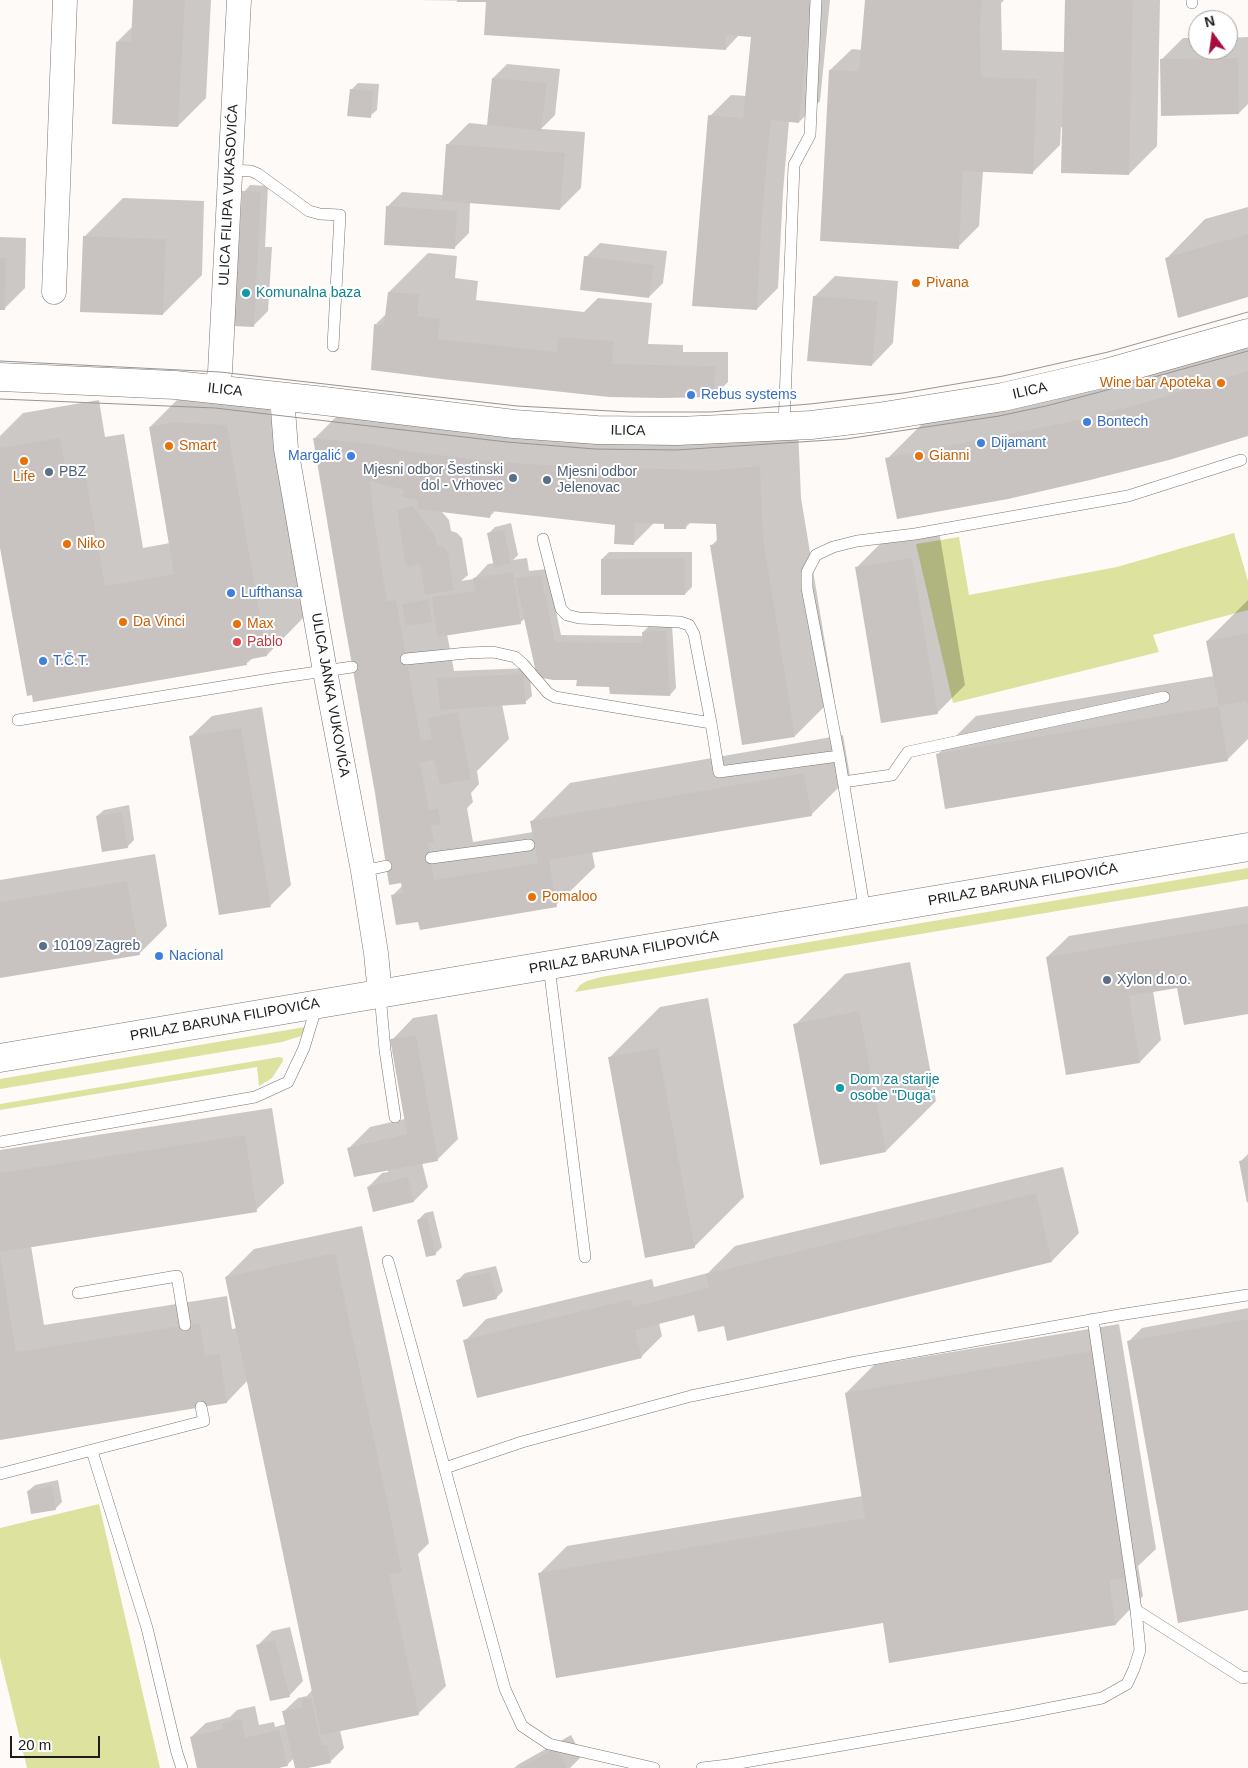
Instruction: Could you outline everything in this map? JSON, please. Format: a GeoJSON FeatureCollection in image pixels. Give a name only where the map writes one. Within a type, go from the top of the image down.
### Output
{"type":"FeatureCollection","features":[{"type":"Feature","properties":{"kind":"main road","name":"ILICA"},"geometry":{"type":"LineString","coordinates":[[0,378],[165,384],[514,424],[597,430],[678,431],[784,426],[878,417],[1003,397],[1106,373],[1248,332]]}},
{"type":"Feature","properties":{"kind":"main road","name":"PRILAZ BARUNA FILIPOVIĆA"},"geometry":{"type":"LineString","coordinates":[[0,1058],[1248,847]]}},
{"type":"Feature","properties":{"kind":"street"},"geometry":{"type":"LineString","coordinates":[[54,292],[65,0]]}},
{"type":"Feature","properties":{"kind":"street","name":"ULICA FILIPA VUKASOVIĆA"},"geometry":{"type":"LineString","coordinates":[[212,389],[218,380],[220,372],[239,0]]}},
{"type":"Feature","properties":{"kind":"street","name":"ULICA JANKA VUKOVIĆA"},"geometry":{"type":"LineString","coordinates":[[282,396],[286,449],[363,871],[376,953],[380,994]]}},
{"type":"Feature","properties":{"kind":"lane"},"geometry":{"type":"LineString","coordinates":[[784,426],[794,165],[810,135],[816,0]]}},
{"type":"Feature","properties":{"kind":"lane"},"geometry":{"type":"LineString","coordinates":[[231,170],[251,171],[258,174],[308,211],[340,215],[334,346]]}},
{"type":"Feature","properties":{"kind":"lane"},"geometry":{"type":"LineString","coordinates":[[865,912],[839,756],[807,588],[807,572],[816,555],[833,547],[857,542],[915,534],[1128,496],[1241,460]]}},
{"type":"Feature","properties":{"kind":"lane"},"geometry":{"type":"LineString","coordinates":[[543,540],[561,609],[568,615],[579,618],[680,622],[688,625],[694,634],[719,772],[839,756]]}},
{"type":"Feature","properties":{"kind":"lane"},"geometry":{"type":"LineString","coordinates":[[406,660],[493,652],[514,657],[523,664],[548,693],[555,697],[711,723]]}},
{"type":"Feature","properties":{"kind":"lane"},"geometry":{"type":"LineString","coordinates":[[18,720],[352,667]]}},
{"type":"Feature","properties":{"kind":"lane"},"geometry":{"type":"LineString","coordinates":[[843,782],[892,775],[908,752],[1164,697]]}},
{"type":"Feature","properties":{"kind":"lane"},"geometry":{"type":"LineString","coordinates":[[430,858],[530,845]]}},
{"type":"Feature","properties":{"kind":"lane"},"geometry":{"type":"LineString","coordinates":[[363,871],[386,866]]}},
{"type":"Feature","properties":{"kind":"lane"},"geometry":{"type":"LineString","coordinates":[[549,966],[585,1257]]}},
{"type":"Feature","properties":{"kind":"lane"},"geometry":{"type":"LineString","coordinates":[[380,994],[385,1050],[396,1117]]}},
{"type":"Feature","properties":{"kind":"lane"},"geometry":{"type":"LineString","coordinates":[[0,1142],[255,1097],[288,1082],[304,1048],[317,1005]]}},
{"type":"Feature","properties":{"kind":"lane"},"geometry":{"type":"LineString","coordinates":[[388,1261],[506,1689],[522,1726],[549,1744],[654,1768]]}},
{"type":"Feature","properties":{"kind":"lane"},"geometry":{"type":"LineString","coordinates":[[78,1293],[177,1276],[185,1325]]}},
{"type":"Feature","properties":{"kind":"lane"},"geometry":{"type":"LineString","coordinates":[[445,1468],[522,1442],[691,1396],[856,1362],[1093,1319],[1248,1295]]}},
{"type":"Feature","properties":{"kind":"lane"},"geometry":{"type":"LineString","coordinates":[[702,1768],[728,1766],[1102,1698],[1127,1684],[1140,1650],[1136,1610],[1093,1319]]}},
{"type":"Feature","properties":{"kind":"lane"},"geometry":{"type":"LineString","coordinates":[[0,1474],[204,1421],[201,1407]]}},
{"type":"Feature","properties":{"kind":"lane"},"geometry":{"type":"LineString","coordinates":[[92,1451],[147,1628],[182,1768]]}},
{"type":"Feature","properties":{"kind":"lane"},"geometry":{"type":"LineString","coordinates":[[1136,1610],[1243,1678],[1248,1677]]}},
{"type":"Feature","properties":{"kind":"green space"},"geometry":{"type":"Polygon","coordinates":[[[1234,533],[1248,581],[1248,610],[1153,635],[1159,652],[953,703],[916,544],[959,537],[969,595],[1117,567],[1234,533]]]}},
{"type":"Feature","properties":{"kind":"green space"},"geometry":{"type":"Polygon","coordinates":[[[1248,868],[1248,879],[575,992],[580,985],[601,977],[1248,868]]]}},
{"type":"Feature","properties":{"kind":"green space"},"geometry":{"type":"Polygon","coordinates":[[[305,1027],[301,1036],[282,1042],[0,1089],[0,1079],[305,1027]]]}},
{"type":"Feature","properties":{"kind":"green space"},"geometry":{"type":"Polygon","coordinates":[[[279,1057],[283,1058],[283,1061],[272,1078],[259,1086],[257,1067],[0,1110],[0,1104],[279,1057]]]}},
{"type":"Feature","properties":{"kind":"green space"},"geometry":{"type":"Polygon","coordinates":[[[99,1504],[160,1768],[27,1768],[0,1657],[0,1528],[99,1504]]]}},
{"type":"Feature","properties":{"kind":"building"},"geometry":{"type":"Polygon","coordinates":[[[133,0],[185,0],[178,127],[112,124],[116,42],[131,42],[133,0]]]}},
{"type":"Feature","properties":{"kind":"building"},"geometry":{"type":"Polygon","coordinates":[[[457,0],[811,0],[799,123],[771,120],[762,214],[757,310],[692,306],[708,115],[743,118],[751,37],[726,35],[726,50],[484,35],[486,2],[457,2],[457,0]]]}},
{"type":"Feature","properties":{"kind":"building"},"geometry":{"type":"Polygon","coordinates":[[[865,0],[982,0],[980,26],[981,77],[1037,79],[1033,174],[963,171],[959,249],[820,241],[829,70],[859,71],[865,0]]]}},
{"type":"Feature","properties":{"kind":"building"},"geometry":{"type":"Polygon","coordinates":[[[1065,0],[1133,0],[1129,175],[1061,173],[1065,0]]]}},
{"type":"Feature","properties":{"kind":"building"},"geometry":{"type":"Polygon","coordinates":[[[1238,58],[1239,114],[1161,116],[1160,59],[1238,60],[1238,58]]]}},
{"type":"Feature","properties":{"kind":"building"},"geometry":{"type":"Polygon","coordinates":[[[492,78],[547,83],[541,131],[487,125],[492,78]]]}},
{"type":"Feature","properties":{"kind":"building"},"geometry":{"type":"Polygon","coordinates":[[[350,89],[373,91],[371,118],[347,116],[350,89]]]}},
{"type":"Feature","properties":{"kind":"building"},"geometry":{"type":"Polygon","coordinates":[[[446,144],[565,153],[560,210],[442,201],[446,144]]]}},
{"type":"Feature","properties":{"kind":"building"},"geometry":{"type":"Polygon","coordinates":[[[242,191],[261,192],[254,327],[234,326],[242,191]]]}},
{"type":"Feature","properties":{"kind":"building"},"geometry":{"type":"Polygon","coordinates":[[[386,206],[457,211],[455,249],[384,245],[386,206]]]}},
{"type":"Feature","properties":{"kind":"building"},"geometry":{"type":"Polygon","coordinates":[[[1248,234],[1248,297],[1178,318],[1165,258],[1248,234]]]}},
{"type":"Feature","properties":{"kind":"building"},"geometry":{"type":"Polygon","coordinates":[[[83,236],[166,239],[163,315],[80,312],[83,236]]]}},
{"type":"Feature","properties":{"kind":"building"},"geometry":{"type":"Polygon","coordinates":[[[584,256],[654,265],[649,298],[580,290],[584,256]]]}},
{"type":"Feature","properties":{"kind":"building"},"geometry":{"type":"Polygon","coordinates":[[[0,258],[6,258],[5,310],[0,310],[0,258]]]}},
{"type":"Feature","properties":{"kind":"building"},"geometry":{"type":"Polygon","coordinates":[[[388,292],[419,294],[417,316],[440,319],[438,339],[557,352],[558,337],[614,341],[612,364],[715,366],[714,397],[609,397],[371,370],[374,324],[384,325],[388,292]]]}},
{"type":"Feature","properties":{"kind":"building"},"geometry":{"type":"Polygon","coordinates":[[[813,296],[878,301],[872,366],[807,361],[813,296]]]}},
{"type":"Feature","properties":{"kind":"building"},"geometry":{"type":"Polygon","coordinates":[[[1248,371],[1248,436],[1169,460],[1090,480],[1008,499],[897,519],[885,458],[1078,420],[1153,400],[1248,371]]]}},
{"type":"Feature","properties":{"kind":"building"},"geometry":{"type":"Polygon","coordinates":[[[175,422],[227,425],[267,656],[246,660],[247,665],[33,702],[32,695],[27,696],[0,548],[0,448],[60,438],[67,475],[85,472],[105,586],[174,574],[149,427],[175,422]]]}},
{"type":"Feature","properties":{"kind":"building"},"geometry":{"type":"Polygon","coordinates":[[[313,438],[373,444],[408,451],[496,462],[580,467],[714,470],[760,466],[763,537],[795,737],[742,745],[710,545],[717,544],[716,524],[686,523],[686,529],[664,529],[664,524],[635,523],[634,545],[614,544],[615,525],[491,511],[490,518],[417,509],[418,500],[402,497],[404,490],[370,481],[387,601],[396,600],[421,741],[432,739],[428,718],[458,712],[471,779],[440,785],[434,760],[420,763],[429,810],[438,808],[441,824],[431,826],[434,842],[428,843],[434,880],[538,863],[530,821],[804,773],[812,816],[549,860],[557,907],[420,930],[418,922],[396,925],[391,895],[403,893],[401,883],[389,885],[375,793],[313,438]]]}},
{"type":"Feature","properties":{"kind":"building"},"geometry":{"type":"Polygon","coordinates":[[[413,506],[435,535],[437,545],[443,546],[448,553],[454,590],[425,595],[420,564],[406,567],[397,510],[413,506]]]}},
{"type":"Feature","properties":{"kind":"building"},"geometry":{"type":"Polygon","coordinates":[[[504,530],[511,563],[494,567],[487,533],[504,530]]]}},
{"type":"Feature","properties":{"kind":"building"},"geometry":{"type":"Polygon","coordinates":[[[685,558],[685,595],[601,595],[601,559],[685,558]]]}},
{"type":"Feature","properties":{"kind":"building"},"geometry":{"type":"Polygon","coordinates":[[[912,558],[938,714],[881,723],[855,567],[912,558]]]}},
{"type":"Feature","properties":{"kind":"building"},"geometry":{"type":"Polygon","coordinates":[[[513,572],[521,624],[437,637],[432,597],[475,591],[473,578],[513,572]]]}},
{"type":"Feature","properties":{"kind":"building"},"geometry":{"type":"Polygon","coordinates":[[[541,575],[555,642],[643,643],[642,632],[666,631],[670,696],[610,694],[609,687],[576,686],[577,680],[553,680],[537,677],[515,578],[541,575]]]}},
{"type":"Feature","properties":{"kind":"building"},"geometry":{"type":"Polygon","coordinates":[[[428,599],[432,622],[406,626],[402,604],[428,599]]]}},
{"type":"Feature","properties":{"kind":"building"},"geometry":{"type":"Polygon","coordinates":[[[1248,633],[1248,706],[1246,701],[1219,706],[1206,641],[1248,633]]]}},
{"type":"Feature","properties":{"kind":"building"},"geometry":{"type":"Polygon","coordinates":[[[523,674],[526,704],[440,710],[437,678],[523,674]]]}},
{"type":"Feature","properties":{"kind":"building"},"geometry":{"type":"Polygon","coordinates":[[[1219,706],[1228,761],[945,809],[936,754],[1219,706]]]}},
{"type":"Feature","properties":{"kind":"building"},"geometry":{"type":"Polygon","coordinates":[[[241,728],[271,907],[219,915],[189,736],[241,728]]]}},
{"type":"Feature","properties":{"kind":"building"},"geometry":{"type":"Polygon","coordinates":[[[122,812],[128,848],[102,852],[96,816],[122,812]]]}},
{"type":"Feature","properties":{"kind":"building"},"geometry":{"type":"Polygon","coordinates":[[[127,881],[140,955],[0,978],[0,902],[127,881]]]}},
{"type":"Feature","properties":{"kind":"building"},"geometry":{"type":"Polygon","coordinates":[[[1248,923],[1248,1014],[1184,1025],[1177,988],[1129,996],[1140,1063],[1066,1075],[1046,957],[1248,923]]]}},
{"type":"Feature","properties":{"kind":"building","name":"Dom za starije osobe \"Duga\""},"geometry":{"type":"Polygon","coordinates":[[[859,1011],[886,1152],[820,1165],[793,1024],[859,1011]]]}},
{"type":"Feature","properties":{"kind":"building"},"geometry":{"type":"Polygon","coordinates":[[[416,1035],[438,1161],[354,1177],[347,1148],[407,1134],[390,1039],[416,1035]]]}},
{"type":"Feature","properties":{"kind":"building"},"geometry":{"type":"Polygon","coordinates":[[[658,1048],[695,1248],[645,1258],[608,1057],[658,1048]]]}},
{"type":"Feature","properties":{"kind":"building"},"geometry":{"type":"Polygon","coordinates":[[[245,1135],[257,1212],[0,1252],[0,1173],[245,1135]]]}},
{"type":"Feature","properties":{"kind":"building"},"geometry":{"type":"Polygon","coordinates":[[[1248,1159],[1248,1202],[1247,1203],[1239,1161],[1248,1159]]]}},
{"type":"Feature","properties":{"kind":"building"},"geometry":{"type":"Polygon","coordinates":[[[408,1177],[414,1202],[373,1212],[367,1187],[408,1177]]]}},
{"type":"Feature","properties":{"kind":"building"},"geometry":{"type":"Polygon","coordinates":[[[1036,1193],[1052,1262],[727,1341],[724,1326],[698,1332],[694,1315],[635,1330],[642,1358],[477,1398],[463,1340],[631,1299],[633,1307],[709,1288],[706,1274],[1036,1193]]]}},
{"type":"Feature","properties":{"kind":"building"},"geometry":{"type":"Polygon","coordinates":[[[427,1217],[436,1255],[426,1257],[417,1220],[427,1217]]]}},
{"type":"Feature","properties":{"kind":"building"},"geometry":{"type":"Polygon","coordinates":[[[335,1253],[402,1572],[389,1575],[419,1715],[321,1735],[225,1277],[335,1253]]]}},
{"type":"Feature","properties":{"kind":"building"},"geometry":{"type":"Polygon","coordinates":[[[0,1255],[16,1352],[200,1323],[205,1356],[220,1354],[227,1403],[0,1440],[0,1255]]]}},
{"type":"Feature","properties":{"kind":"building"},"geometry":{"type":"Polygon","coordinates":[[[490,1272],[497,1299],[463,1307],[456,1280],[490,1272]]]}},
{"type":"Feature","properties":{"kind":"building"},"geometry":{"type":"Polygon","coordinates":[[[1248,1319],[1248,1610],[1178,1623],[1127,1341],[1248,1319]]]}},
{"type":"Feature","properties":{"kind":"building"},"geometry":{"type":"Polygon","coordinates":[[[1092,1351],[1129,1577],[1109,1581],[1116,1625],[889,1663],[883,1623],[556,1678],[538,1573],[865,1518],[845,1393],[1092,1351]]]}},
{"type":"Feature","properties":{"kind":"building"},"geometry":{"type":"Polygon","coordinates":[[[52,1486],[56,1510],[31,1514],[27,1491],[52,1486]]]}},
{"type":"Feature","properties":{"kind":"building"},"geometry":{"type":"Polygon","coordinates":[[[275,1640],[290,1697],[270,1701],[256,1645],[275,1640]]]}},
{"type":"Feature","properties":{"kind":"building"},"geometry":{"type":"Polygon","coordinates":[[[311,1698],[322,1746],[327,1745],[331,1763],[308,1768],[295,1768],[282,1711],[303,1707],[301,1699],[311,1698]]]}},
{"type":"Feature","properties":{"kind":"building"},"geometry":{"type":"Polygon","coordinates":[[[241,1719],[245,1738],[279,1730],[288,1766],[278,1768],[197,1768],[190,1737],[223,1729],[221,1724],[241,1719]]]}},
{"type":"Feature","properties":{"kind":"building"},"geometry":{"type":"Polygon","coordinates":[[[556,1748],[567,1768],[520,1768],[556,1748]]]}},
{"type":"Feature","properties":{"kind":"tram line"},"geometry":{"type":"LineString","coordinates":[[0,361],[220,372],[517,406],[630,412],[710,412],[810,404],[903,393],[1003,376],[1108,352],[1248,312]]}},
{"type":"Feature","properties":{"kind":"tram line"},"geometry":{"type":"LineString","coordinates":[[0,399],[215,408],[507,442],[595,449],[676,450],[846,439],[999,416],[1096,393],[1248,351]]}},
{"type":"Feature","properties":{"kind":"place","name":"Pivana"},"geometry":{"type":"Point","coordinates":[916,283]}},
{"type":"Feature","properties":{"kind":"place","name":"Komunalna baza"},"geometry":{"type":"Point","coordinates":[246,293]}},
{"type":"Feature","properties":{"kind":"place","name":"Wine bar Apoteka"},"geometry":{"type":"Point","coordinates":[1221,383]}},
{"type":"Feature","properties":{"kind":"place","name":"Rebus systems"},"geometry":{"type":"Point","coordinates":[691,395]}},
{"type":"Feature","properties":{"kind":"place","name":"Bontech"},"geometry":{"type":"Point","coordinates":[1087,422]}},
{"type":"Feature","properties":{"kind":"place","name":"Dijamant"},"geometry":{"type":"Point","coordinates":[981,443]}},
{"type":"Feature","properties":{"kind":"place","name":"Smart"},"geometry":{"type":"Point","coordinates":[169,446]}},
{"type":"Feature","properties":{"kind":"place","name":"Margalić"},"geometry":{"type":"Point","coordinates":[351,456]}},
{"type":"Feature","properties":{"kind":"place","name":"Gianni"},"geometry":{"type":"Point","coordinates":[919,456]}},
{"type":"Feature","properties":{"kind":"place","name":"Life"},"geometry":{"type":"Point","coordinates":[24,461]}},
{"type":"Feature","properties":{"kind":"place","name":"PBZ"},"geometry":{"type":"Point","coordinates":[49,472]}},
{"type":"Feature","properties":{"kind":"place","name":"Mjesni odbor Šestinski dol - Vrhovec"},"geometry":{"type":"Point","coordinates":[513,478]}},
{"type":"Feature","properties":{"kind":"place","name":"Mjesni odbor Jelenovac"},"geometry":{"type":"Point","coordinates":[547,480]}},
{"type":"Feature","properties":{"kind":"place","name":"Niko"},"geometry":{"type":"Point","coordinates":[67,544]}},
{"type":"Feature","properties":{"kind":"place","name":"Lufthansa"},"geometry":{"type":"Point","coordinates":[231,593]}},
{"type":"Feature","properties":{"kind":"place","name":"Da Vinci"},"geometry":{"type":"Point","coordinates":[123,622]}},
{"type":"Feature","properties":{"kind":"place","name":"Max"},"geometry":{"type":"Point","coordinates":[237,624]}},
{"type":"Feature","properties":{"kind":"place","name":"Pablo"},"geometry":{"type":"Point","coordinates":[237,642]}},
{"type":"Feature","properties":{"kind":"place","name":"T.Č.T."},"geometry":{"type":"Point","coordinates":[43,661]}},
{"type":"Feature","properties":{"kind":"place","name":"Pomaloo"},"geometry":{"type":"Point","coordinates":[532,897]}},
{"type":"Feature","properties":{"kind":"place","name":"10109 Zagreb"},"geometry":{"type":"Point","coordinates":[43,946]}},
{"type":"Feature","properties":{"kind":"place","name":"Nacional"},"geometry":{"type":"Point","coordinates":[159,956]}},
{"type":"Feature","properties":{"kind":"place","name":"Xylon d.o.o."},"geometry":{"type":"Point","coordinates":[1107,980]}},
{"type":"Feature","properties":{"kind":"place","name":"Dom za starije osobe \"Duga\""},"geometry":{"type":"Point","coordinates":[840,1088]}}]}
